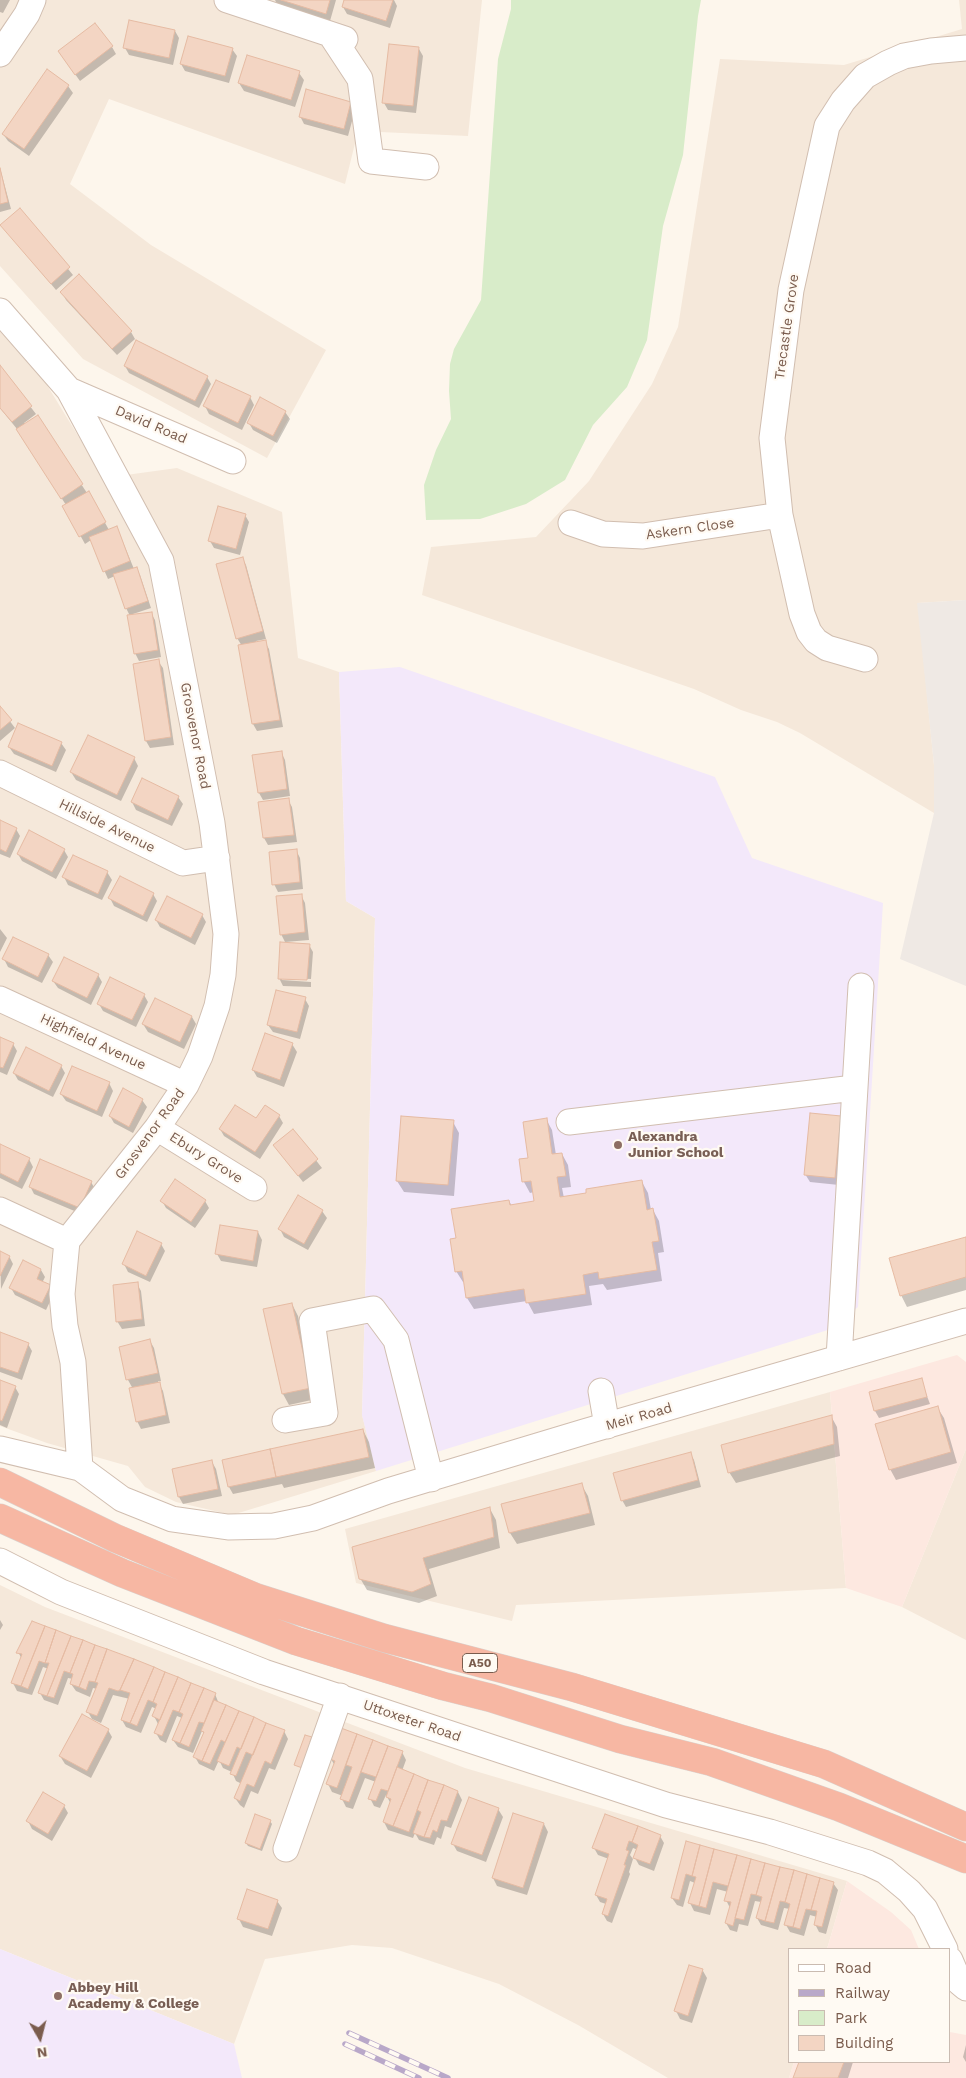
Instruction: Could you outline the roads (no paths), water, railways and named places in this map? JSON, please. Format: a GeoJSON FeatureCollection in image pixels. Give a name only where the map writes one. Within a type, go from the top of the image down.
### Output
{"type":"FeatureCollection","features":[{"type":"Feature","properties":{"kind":"highway","name":"A50"},"geometry":{"type":"LineString","coordinates":[[0,1482],[115,1538],[255,1597],[384,1638],[572,1687],[824,1764],[966,1828]]}},
{"type":"Feature","properties":{"kind":"highway","name":"A50"},"geometry":{"type":"LineString","coordinates":[[0,1518],[122,1573],[296,1641],[443,1686],[491,1698],[620,1739],[712,1762],[840,1807],[966,1859]]}},
{"type":"Feature","properties":{"kind":"street"},"geometry":{"type":"LineString","coordinates":[[0,54],[27,14],[33,0]]}},
{"type":"Feature","properties":{"kind":"street"},"geometry":{"type":"LineString","coordinates":[[227,0],[338,37],[360,79],[372,162],[426,168]]}},
{"type":"Feature","properties":{"kind":"street","name":"Trecastle Grove"},"geometry":{"type":"LineString","coordinates":[[864,659],[827,648],[816,641],[809,632],[802,614],[780,515],[772,438],[791,290],[828,126],[843,101],[866,76],[904,56],[966,48]]}},
{"type":"Feature","properties":{"kind":"street"},"geometry":{"type":"LineString","coordinates":[[0,311],[69,390]]}},
{"type":"Feature","properties":{"kind":"street","name":"David Road"},"geometry":{"type":"LineString","coordinates":[[69,390],[234,461]]}},
{"type":"Feature","properties":{"kind":"street","name":"Grosvenor Road"},"geometry":{"type":"LineString","coordinates":[[67,1241],[157,1128],[186,1085],[200,1056],[217,1006],[223,975],[226,934],[217,858],[161,561],[69,390]]}},
{"type":"Feature","properties":{"kind":"street","name":"Askern Close"},"geometry":{"type":"LineString","coordinates":[[571,523],[603,534],[643,536],[780,515]]}},
{"type":"Feature","properties":{"kind":"street","name":"Hillside Avenue"},"geometry":{"type":"LineString","coordinates":[[0,773],[183,863],[217,858]]}},
{"type":"Feature","properties":{"kind":"street"},"geometry":{"type":"LineString","coordinates":[[839,1358],[861,986]]}},
{"type":"Feature","properties":{"kind":"street","name":"Highfield Avenue"},"geometry":{"type":"LineString","coordinates":[[0,998],[186,1085]]}},
{"type":"Feature","properties":{"kind":"street"},"geometry":{"type":"LineString","coordinates":[[569,1122],[854,1088]]}},
{"type":"Feature","properties":{"kind":"street","name":"Ebury Grove"},"geometry":{"type":"LineString","coordinates":[[157,1128],[254,1188]]}},
{"type":"Feature","properties":{"kind":"street"},"geometry":{"type":"LineString","coordinates":[[0,1210],[67,1241],[62,1294],[64,1326],[73,1362],[80,1468],[0,1449]]}},
{"type":"Feature","properties":{"kind":"street"},"geometry":{"type":"LineString","coordinates":[[285,1420],[325,1413],[312,1321],[373,1309],[396,1340],[431,1479]]}},
{"type":"Feature","properties":{"kind":"street","name":"Meir Road"},"geometry":{"type":"LineString","coordinates":[[80,1468],[122,1500],[172,1519],[228,1527],[274,1526],[313,1518],[431,1479],[966,1321]]}},
{"type":"Feature","properties":{"kind":"street"},"geometry":{"type":"LineString","coordinates":[[600,1391],[607,1426]]}},
{"type":"Feature","properties":{"kind":"street","name":"Uttoxeter Road"},"geometry":{"type":"LineString","coordinates":[[0,1561],[61,1592],[264,1672],[666,1805],[868,1863],[885,1870],[909,1891],[925,1909],[944,1948]]}},
{"type":"Feature","properties":{"kind":"street"},"geometry":{"type":"LineString","coordinates":[[286,1849],[340,1696]]}},
{"type":"Feature","properties":{"kind":"street"},"geometry":{"type":"LineString","coordinates":[[951,1962],[960,1983],[966,1988]]}},
{"type":"Feature","properties":{"kind":"railway"},"geometry":{"type":"LineString","coordinates":[[349,2033],[448,2078]]}},
{"type":"Feature","properties":{"kind":"railway"},"geometry":{"type":"LineString","coordinates":[[345,2044],[419,2078]]}},
{"type":"Feature","properties":{"kind":"place","name":"Alexandra Junior School"},"geometry":{"type":"Point","coordinates":[618,1145]}},
{"type":"Feature","properties":{"kind":"place","name":"Abbey Hill Academy & College"},"geometry":{"type":"Point","coordinates":[58,1996]}}]}
